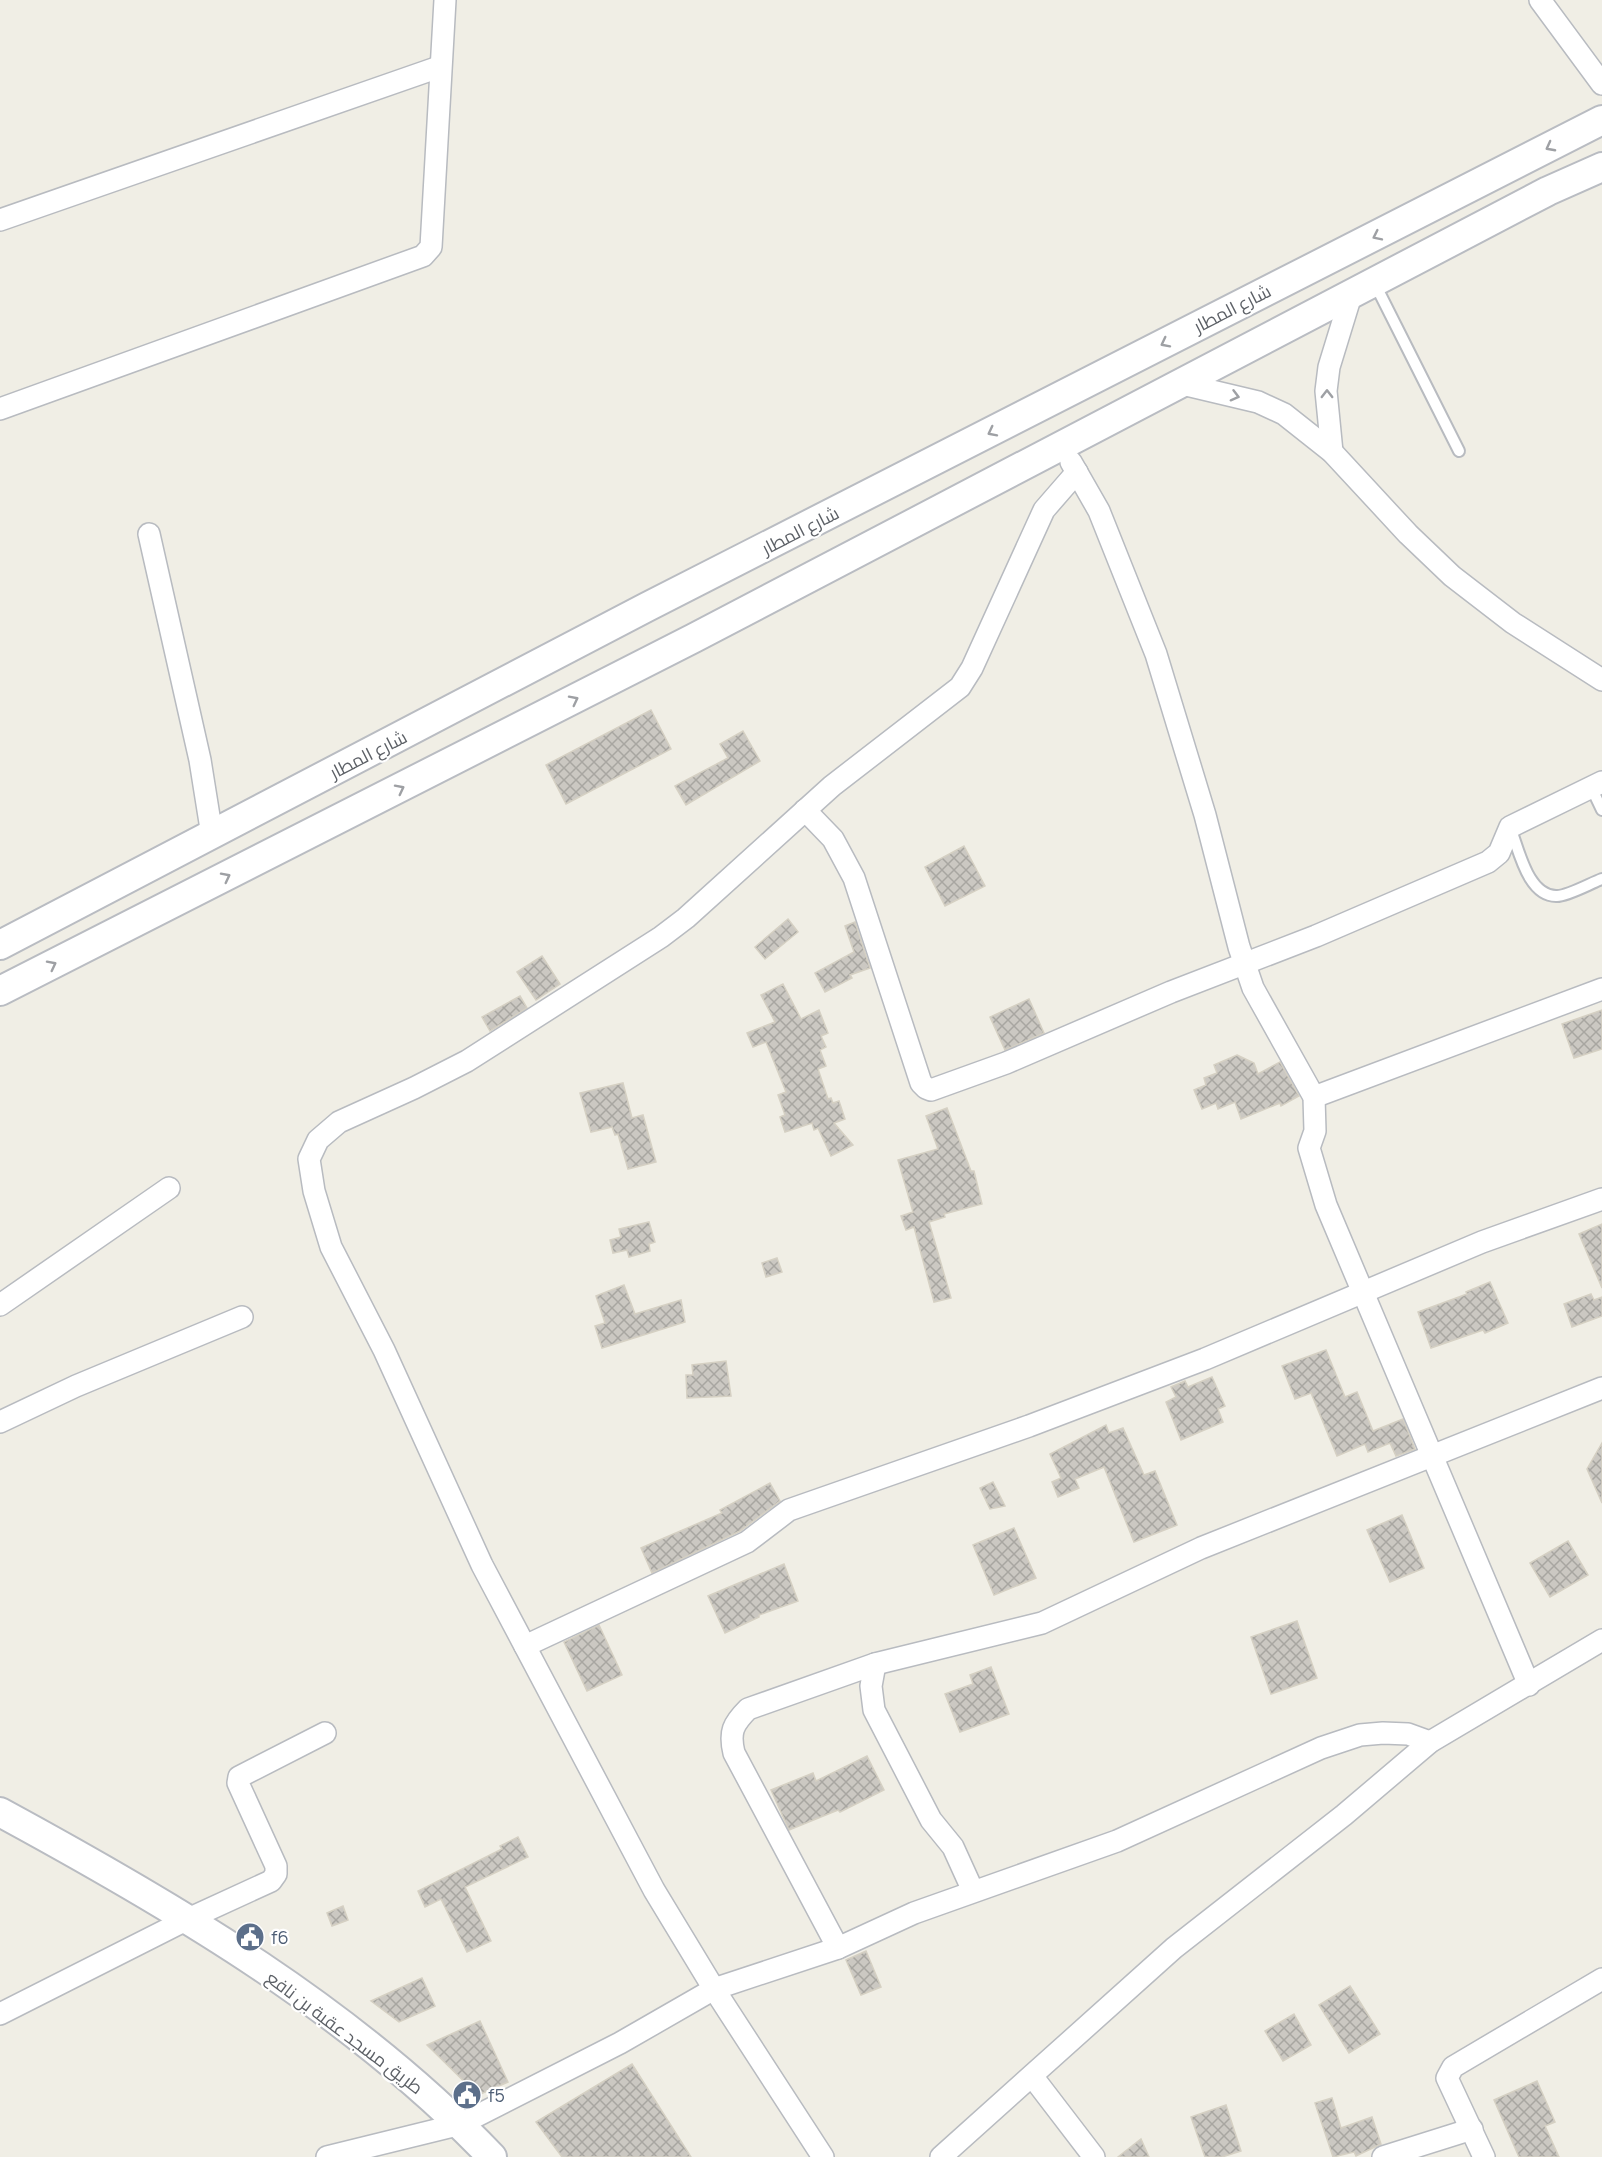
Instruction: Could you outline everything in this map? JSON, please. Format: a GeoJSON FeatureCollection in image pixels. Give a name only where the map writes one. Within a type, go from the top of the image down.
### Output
{"type":"FeatureCollection","features":[{"type":"Feature","properties":{"kind":"street"},"geometry":{"type":"LineString","coordinates":[[0,409],[423,256],[431,247],[444,0]]}},
{"type":"Feature","properties":{"kind":"street"},"geometry":{"type":"LineString","coordinates":[[1540,0],[1602,84]]}},
{"type":"Feature","properties":{"kind":"street"},"geometry":{"type":"LineString","coordinates":[[0,220],[439,67]]}},
{"type":"Feature","properties":{"kind":"street","name":"شارع المطار"},"geometry":{"type":"LineString","coordinates":[[0,945],[647,607],[1602,120]]}},
{"type":"Feature","properties":{"kind":"street"},"geometry":{"type":"LineString","coordinates":[[0,992],[321,830],[1062,446],[1548,190],[1602,167]]}},
{"type":"Feature","properties":{"kind":"street"},"geometry":{"type":"LineString","coordinates":[[1332,452],[1326,391],[1328,375],[1363,287]]}},
{"type":"Feature","properties":{"kind":"street"},"geometry":{"type":"LineString","coordinates":[[1178,383],[1258,402],[1284,414],[1332,452],[1408,534],[1452,576],[1513,623],[1602,680]]}},
{"type":"Feature","properties":{"kind":"street"},"geometry":{"type":"LineString","coordinates":[[1062,446],[1099,511],[1156,654],[1205,815],[1245,962],[1258,999],[1314,1097],[1315,1131],[1309,1148],[1314,1170],[1529,1685]]}},
{"type":"Feature","properties":{"kind":"street"},"geometry":{"type":"LineString","coordinates":[[823,2157],[714,1989],[654,1890],[482,1565],[384,1350],[331,1247],[314,1191],[309,1159],[312,1149],[328,1130],[339,1122],[467,1061],[661,937],[686,918],[806,810],[967,679],[1044,510],[1077,472]]}},
{"type":"Feature","properties":{"kind":"street"},"geometry":{"type":"LineString","coordinates":[[149,534],[200,760],[212,835]]}},
{"type":"Feature","properties":{"kind":"street"},"geometry":{"type":"LineString","coordinates":[[806,810],[833,839],[854,878],[898,1016],[926,1088],[931,1090],[1006,1063],[1095,1023],[1245,962],[1316,936],[1494,859],[1510,827],[1597,784]]}},
{"type":"Feature","properties":{"kind":"street"},"geometry":{"type":"LineString","coordinates":[[300,789],[321,830]]}},
{"type":"Feature","properties":{"kind":"street"},"geometry":{"type":"LineString","coordinates":[[1314,1097],[1602,989]]}},
{"type":"Feature","properties":{"kind":"street"},"geometry":{"type":"LineString","coordinates":[[0,1305],[169,1188]]}},
{"type":"Feature","properties":{"kind":"street"},"geometry":{"type":"LineString","coordinates":[[525,1646],[747,1542],[789,1510],[1029,1426],[1364,1293],[1482,1242],[1602,1199]]}},
{"type":"Feature","properties":{"kind":"street"},"geometry":{"type":"LineString","coordinates":[[0,1422],[76,1386],[242,1317]]}},
{"type":"Feature","properties":{"kind":"street"},"geometry":{"type":"LineString","coordinates":[[838,1948],[734,1753],[730,1735],[734,1723],[748,1709],[875,1664],[1042,1623],[1201,1548],[1602,1388]]}},
{"type":"Feature","properties":{"kind":"street"},"geometry":{"type":"LineString","coordinates":[[941,2157],[1174,1948],[1344,1815],[1430,1742],[1602,1640]]}},
{"type":"Feature","properties":{"kind":"street"},"geometry":{"type":"LineString","coordinates":[[875,1664],[871,1686],[873,1710],[931,1820],[952,1847],[973,1891]]}},
{"type":"Feature","properties":{"kind":"street"},"geometry":{"type":"LineString","coordinates":[[0,2014],[186,1920],[271,1881],[276,1874],[276,1866],[238,1783],[239,1777],[325,1733]]}},
{"type":"Feature","properties":{"kind":"street"},"geometry":{"type":"LineString","coordinates":[[327,2157],[461,2124],[620,2043],[714,1989],[838,1948],[914,1913],[1118,1841],[1321,1748],[1350,1738],[1383,1733],[1408,1734],[1430,1742]]}},
{"type":"Feature","properties":{"kind":"street","name":"طريق مسجد عقبة بن نافع"},"geometry":{"type":"LineString","coordinates":[[0,1812],[226,1944],[321,2010],[394,2065],[461,2124],[492,2157]]}},
{"type":"Feature","properties":{"kind":"street"},"geometry":{"type":"LineString","coordinates":[[1484,2157],[1447,2078],[1453,2067],[1602,1979]]}},
{"type":"Feature","properties":{"kind":"street"},"geometry":{"type":"LineString","coordinates":[[1032,2076],[1094,2157]]}},
{"type":"Feature","properties":{"kind":"street"},"geometry":{"type":"LineString","coordinates":[[1383,2157],[1472,2129]]}},
{"type":"Feature","properties":{"kind":"lane"},"geometry":{"type":"LineString","coordinates":[[1363,287],[1459,451]]}},
{"type":"Feature","properties":{"kind":"lane"},"geometry":{"type":"LineString","coordinates":[[1597,784],[1602,810]]}},
{"type":"Feature","properties":{"kind":"lane"},"geometry":{"type":"LineString","coordinates":[[1510,827],[1533,884],[1544,892],[1557,896],[1602,879]]}},
{"type":"Feature","properties":{"kind":"building"},"geometry":{"type":"Polygon","coordinates":[[[651,710],[671,749],[566,804],[546,765],[651,710]]]}},
{"type":"Feature","properties":{"kind":"building"},"geometry":{"type":"Polygon","coordinates":[[[743,731],[760,761],[686,805],[675,786],[728,758],[720,744],[743,731]]]}},
{"type":"Feature","properties":{"kind":"building"},"geometry":{"type":"Polygon","coordinates":[[[964,846],[985,886],[945,906],[925,867],[964,846]]]}},
{"type":"Feature","properties":{"kind":"building"},"geometry":{"type":"Polygon","coordinates":[[[788,919],[798,932],[765,959],[755,947],[788,919]]]}},
{"type":"Feature","properties":{"kind":"building"},"geometry":{"type":"Polygon","coordinates":[[[855,922],[870,968],[850,975],[852,978],[825,992],[815,973],[854,952],[845,926],[855,922]]]}},
{"type":"Feature","properties":{"kind":"building"},"geometry":{"type":"Polygon","coordinates":[[[542,956],[560,984],[536,1000],[517,972],[542,956]]]}},
{"type":"Feature","properties":{"kind":"building"},"geometry":{"type":"Polygon","coordinates":[[[783,984],[801,1019],[819,1010],[828,1033],[821,1036],[826,1047],[820,1050],[826,1066],[818,1069],[828,1099],[831,1098],[833,1103],[839,1101],[845,1119],[834,1123],[853,1145],[831,1156],[818,1128],[814,1130],[812,1123],[785,1132],[780,1117],[785,1115],[778,1095],[786,1092],[766,1042],[753,1047],[747,1033],[775,1022],[761,995],[783,984]]]}},
{"type":"Feature","properties":{"kind":"building"},"geometry":{"type":"Polygon","coordinates":[[[520,996],[527,1008],[490,1031],[482,1017],[520,996]]]}},
{"type":"Feature","properties":{"kind":"building"},"geometry":{"type":"Polygon","coordinates":[[[1029,999],[1044,1033],[1005,1050],[990,1017],[1029,999]]]}},
{"type":"Feature","properties":{"kind":"building"},"geometry":{"type":"Polygon","coordinates":[[[1602,1010],[1602,1049],[1574,1058],[1562,1024],[1602,1010]]]}},
{"type":"Feature","properties":{"kind":"building"},"geometry":{"type":"Polygon","coordinates":[[[1237,1055],[1254,1063],[1258,1074],[1280,1062],[1299,1096],[1281,1106],[1280,1103],[1241,1119],[1235,1102],[1218,1109],[1216,1103],[1202,1109],[1194,1090],[1206,1085],[1204,1078],[1217,1073],[1214,1065],[1237,1055]]]}},
{"type":"Feature","properties":{"kind":"building"},"geometry":{"type":"Polygon","coordinates":[[[623,1083],[632,1118],[643,1115],[656,1162],[628,1169],[618,1134],[615,1135],[612,1127],[591,1132],[580,1093],[623,1083]]]}},
{"type":"Feature","properties":{"kind":"building"},"geometry":{"type":"Polygon","coordinates":[[[947,1108],[971,1171],[974,1171],[982,1204],[944,1214],[945,1217],[929,1222],[951,1298],[934,1302],[914,1227],[906,1230],[901,1216],[913,1212],[898,1160],[938,1149],[926,1116],[947,1108]]]}},
{"type":"Feature","properties":{"kind":"building"},"geometry":{"type":"Polygon","coordinates":[[[649,1222],[655,1242],[649,1244],[650,1251],[629,1257],[627,1250],[613,1253],[610,1240],[621,1237],[619,1229],[649,1222]]]}},
{"type":"Feature","properties":{"kind":"building"},"geometry":{"type":"Polygon","coordinates":[[[1602,1224],[1602,1288],[1579,1234],[1602,1224]]]}},
{"type":"Feature","properties":{"kind":"building"},"geometry":{"type":"Polygon","coordinates":[[[777,1258],[782,1272],[766,1277],[762,1263],[777,1258]]]}},
{"type":"Feature","properties":{"kind":"building"},"geometry":{"type":"Polygon","coordinates":[[[1490,1282],[1508,1323],[1485,1333],[1483,1330],[1431,1348],[1418,1312],[1467,1294],[1466,1292],[1490,1282]]]}},
{"type":"Feature","properties":{"kind":"building"},"geometry":{"type":"Polygon","coordinates":[[[624,1285],[635,1314],[681,1300],[685,1322],[602,1348],[595,1326],[605,1323],[596,1296],[624,1285]]]}},
{"type":"Feature","properties":{"kind":"building"},"geometry":{"type":"Polygon","coordinates":[[[1591,1294],[1594,1300],[1602,1297],[1602,1316],[1572,1327],[1564,1304],[1591,1294]]]}},
{"type":"Feature","properties":{"kind":"building"},"geometry":{"type":"Polygon","coordinates":[[[1326,1350],[1345,1397],[1357,1392],[1373,1431],[1403,1419],[1415,1449],[1396,1456],[1390,1443],[1368,1452],[1365,1444],[1337,1456],[1311,1393],[1295,1399],[1282,1366],[1326,1350]]]}},
{"type":"Feature","properties":{"kind":"building"},"geometry":{"type":"Polygon","coordinates":[[[726,1361],[731,1396],[687,1398],[686,1375],[693,1375],[692,1365],[726,1361]]]}},
{"type":"Feature","properties":{"kind":"building"},"geometry":{"type":"Polygon","coordinates":[[[1212,1377],[1225,1406],[1218,1409],[1223,1422],[1181,1440],[1166,1402],[1176,1397],[1171,1387],[1185,1381],[1188,1387],[1212,1377]]]}},
{"type":"Feature","properties":{"kind":"building"},"geometry":{"type":"Polygon","coordinates":[[[1106,1425],[1109,1433],[1123,1428],[1144,1475],[1155,1471],[1177,1525],[1134,1542],[1104,1467],[1075,1479],[1079,1488],[1058,1497],[1052,1482],[1061,1478],[1050,1454],[1106,1425]]]}},
{"type":"Feature","properties":{"kind":"building"},"geometry":{"type":"Polygon","coordinates":[[[1602,1443],[1602,1503],[1587,1469],[1602,1443]]]}},
{"type":"Feature","properties":{"kind":"building"},"geometry":{"type":"Polygon","coordinates":[[[993,1482],[1005,1506],[990,1509],[980,1488],[993,1482]]]}},
{"type":"Feature","properties":{"kind":"building"},"geometry":{"type":"Polygon","coordinates":[[[770,1483],[780,1501],[740,1531],[652,1573],[641,1548],[722,1513],[720,1510],[770,1483]]]}},
{"type":"Feature","properties":{"kind":"building"},"geometry":{"type":"Polygon","coordinates":[[[1402,1515],[1424,1568],[1390,1582],[1367,1530],[1402,1515]]]}},
{"type":"Feature","properties":{"kind":"building"},"geometry":{"type":"Polygon","coordinates":[[[1014,1528],[1036,1578],[994,1595],[973,1545],[1014,1528]]]}},
{"type":"Feature","properties":{"kind":"building"},"geometry":{"type":"Polygon","coordinates":[[[1568,1541],[1588,1575],[1550,1597],[1530,1563],[1568,1541]]]}},
{"type":"Feature","properties":{"kind":"building"},"geometry":{"type":"Polygon","coordinates":[[[784,1564],[798,1601],[759,1615],[725,1633],[708,1596],[784,1564]]]}},
{"type":"Feature","properties":{"kind":"building"},"geometry":{"type":"Polygon","coordinates":[[[1297,1621],[1317,1678],[1271,1694],[1251,1637],[1297,1621]]]}},
{"type":"Feature","properties":{"kind":"building"},"geometry":{"type":"Polygon","coordinates":[[[599,1625],[622,1675],[587,1691],[564,1642],[599,1625]]]}},
{"type":"Feature","properties":{"kind":"building"},"geometry":{"type":"Polygon","coordinates":[[[991,1667],[1009,1714],[960,1732],[945,1694],[973,1684],[970,1675],[991,1667]]]}},
{"type":"Feature","properties":{"kind":"building"},"geometry":{"type":"Polygon","coordinates":[[[867,1756],[884,1790],[840,1812],[838,1810],[789,1830],[771,1790],[813,1773],[816,1781],[867,1756]]]}},
{"type":"Feature","properties":{"kind":"building"},"geometry":{"type":"Polygon","coordinates":[[[518,1837],[528,1857],[465,1887],[491,1941],[467,1952],[441,1899],[425,1907],[418,1891],[502,1849],[500,1846],[518,1837]]]}},
{"type":"Feature","properties":{"kind":"building"},"geometry":{"type":"Polygon","coordinates":[[[343,1906],[348,1920],[332,1926],[327,1913],[343,1906]]]}},
{"type":"Feature","properties":{"kind":"building"},"geometry":{"type":"Polygon","coordinates":[[[866,1951],[881,1987],[861,1995],[846,1960],[866,1951]]]}},
{"type":"Feature","properties":{"kind":"building"},"geometry":{"type":"Polygon","coordinates":[[[422,1978],[435,2006],[399,2022],[371,2001],[422,1978]]]}},
{"type":"Feature","properties":{"kind":"building"},"geometry":{"type":"Polygon","coordinates":[[[1350,1986],[1380,2034],[1349,2053],[1319,2005],[1350,1986]]]}},
{"type":"Feature","properties":{"kind":"building"},"geometry":{"type":"Polygon","coordinates":[[[1294,2014],[1311,2045],[1283,2061],[1265,2031],[1294,2014]]]}},
{"type":"Feature","properties":{"kind":"building"},"geometry":{"type":"Polygon","coordinates":[[[480,2021],[508,2082],[478,2095],[427,2045],[480,2021]]]}},
{"type":"Feature","properties":{"kind":"building"},"geometry":{"type":"Polygon","coordinates":[[[632,2064],[691,2157],[562,2157],[536,2122],[632,2064]]]}},
{"type":"Feature","properties":{"kind":"building"},"geometry":{"type":"Polygon","coordinates":[[[1537,2081],[1555,2122],[1545,2126],[1559,2157],[1519,2157],[1494,2100],[1537,2081]]]}},
{"type":"Feature","properties":{"kind":"building"},"geometry":{"type":"Polygon","coordinates":[[[1332,2098],[1341,2128],[1372,2117],[1381,2144],[1356,2156],[1354,2152],[1333,2157],[1315,2103],[1332,2098]]]}},
{"type":"Feature","properties":{"kind":"building"},"geometry":{"type":"Polygon","coordinates":[[[1226,2105],[1241,2151],[1222,2157],[1205,2157],[1191,2117],[1226,2105]]]}},
{"type":"Feature","properties":{"kind":"building"},"geometry":{"type":"Polygon","coordinates":[[[1141,2139],[1149,2157],[1118,2157],[1141,2139]]]}},
{"type":"Feature","properties":{"kind":"place","name":"f6"},"geometry":{"type":"Point","coordinates":[250,1937]}},
{"type":"Feature","properties":{"kind":"place","name":"f5"},"geometry":{"type":"Point","coordinates":[467,2095]}}]}
